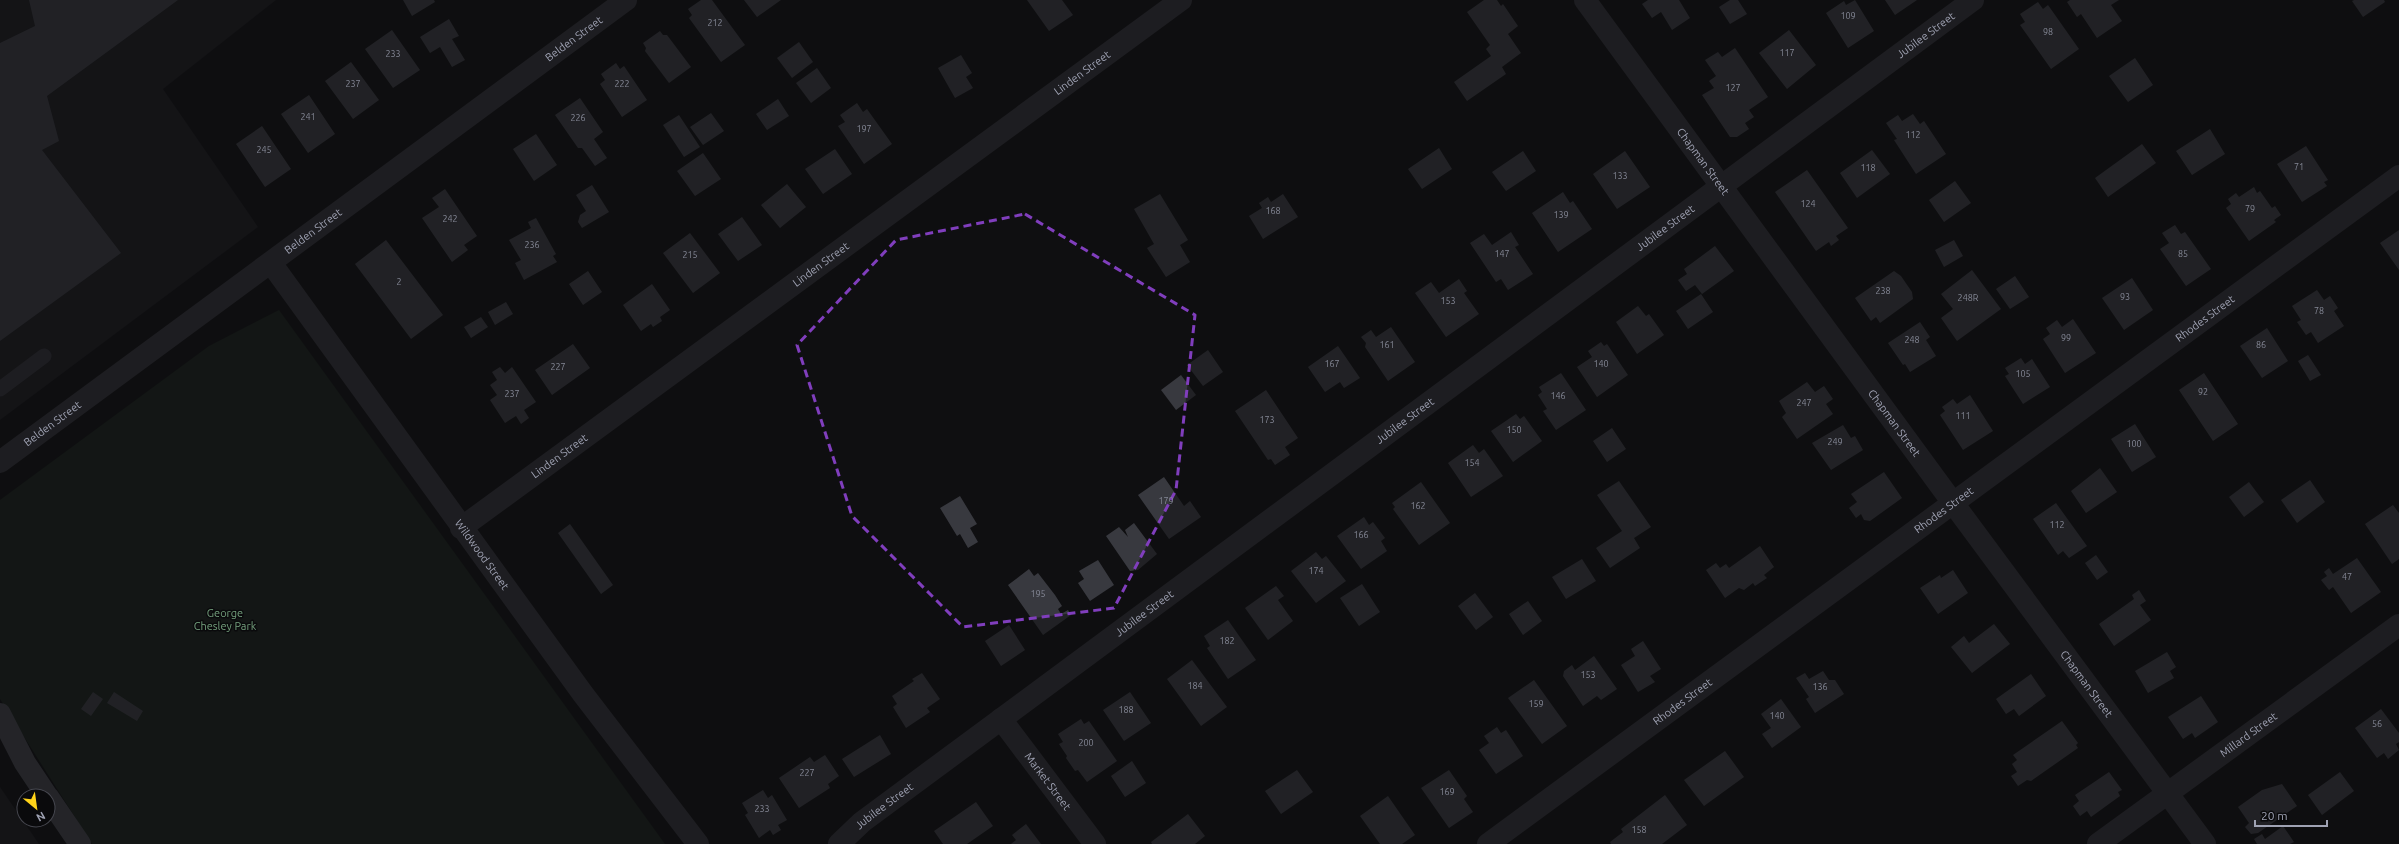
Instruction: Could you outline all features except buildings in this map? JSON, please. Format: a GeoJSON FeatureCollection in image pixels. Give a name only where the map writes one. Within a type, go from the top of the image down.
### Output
{"type":"FeatureCollection","features":[{"type":"Feature","properties":{"kind":"street","name":"Belden Street"},"geometry":{"type":"LineString","coordinates":[[0,462],[626,0]]}},
{"type":"Feature","properties":{"kind":"street","name":"Linden Street"},"geometry":{"type":"LineString","coordinates":[[461,528],[1181,0]]}},
{"type":"Feature","properties":{"kind":"street","name":"Chapman Street"},"geometry":{"type":"LineString","coordinates":[[1585,0],[1953,503],[2205,844]]}},
{"type":"Feature","properties":{"kind":"street","name":"Jubilee Street"},"geometry":{"type":"LineString","coordinates":[[839,844],[862,822],[1973,0]]}},
{"type":"Feature","properties":{"kind":"street","name":"Rhodes Street"},"geometry":{"type":"LineString","coordinates":[[1488,844],[2399,176]]}},
{"type":"Feature","properties":{"kind":"street","name":"Wildwood Street"},"geometry":{"type":"LineString","coordinates":[[270,263],[582,694],[698,844]]}},
{"type":"Feature","properties":{"kind":"street","name":"Millard Street"},"geometry":{"type":"LineString","coordinates":[[2098,844],[2399,625]]}},
{"type":"Feature","properties":{"kind":"street"},"geometry":{"type":"LineString","coordinates":[[0,714],[25,763],[42,788]]}},
{"type":"Feature","properties":{"kind":"street","name":"Market Street"},"geometry":{"type":"LineString","coordinates":[[1001,719],[1095,844]]}},
{"type":"Feature","properties":{"kind":"street"},"geometry":{"type":"LineString","coordinates":[[56,808],[80,844]]}},
{"type":"Feature","properties":{"kind":"lane"},"geometry":{"type":"LineString","coordinates":[[0,390],[44,356]]}},
{"type":"Feature","properties":{"kind":"highlighted area"},"geometry":{"type":"Polygon","coordinates":[[[1025,214],[1195,315],[1176,490],[1114,608],[963,627],[852,516],[797,345],[896,240],[1025,214]]]}},
{"type":"Feature","properties":{"kind":"shaded area"},"geometry":{"type":"Polygon","coordinates":[[[0,0],[276,0],[163,89],[258,227],[0,420],[0,0]]]}},
{"type":"Feature","properties":{"kind":"shaded area"},"geometry":{"type":"Polygon","coordinates":[[[0,787],[16,810],[16,828],[28,828],[39,844],[0,844],[0,787]]]}},
{"type":"Feature","properties":{"kind":"green space","name":"George Chesley Park"},"geometry":{"type":"Polygon","coordinates":[[[279,310],[665,844],[92,844],[0,699],[0,500],[209,346],[279,310]]]}}]}
